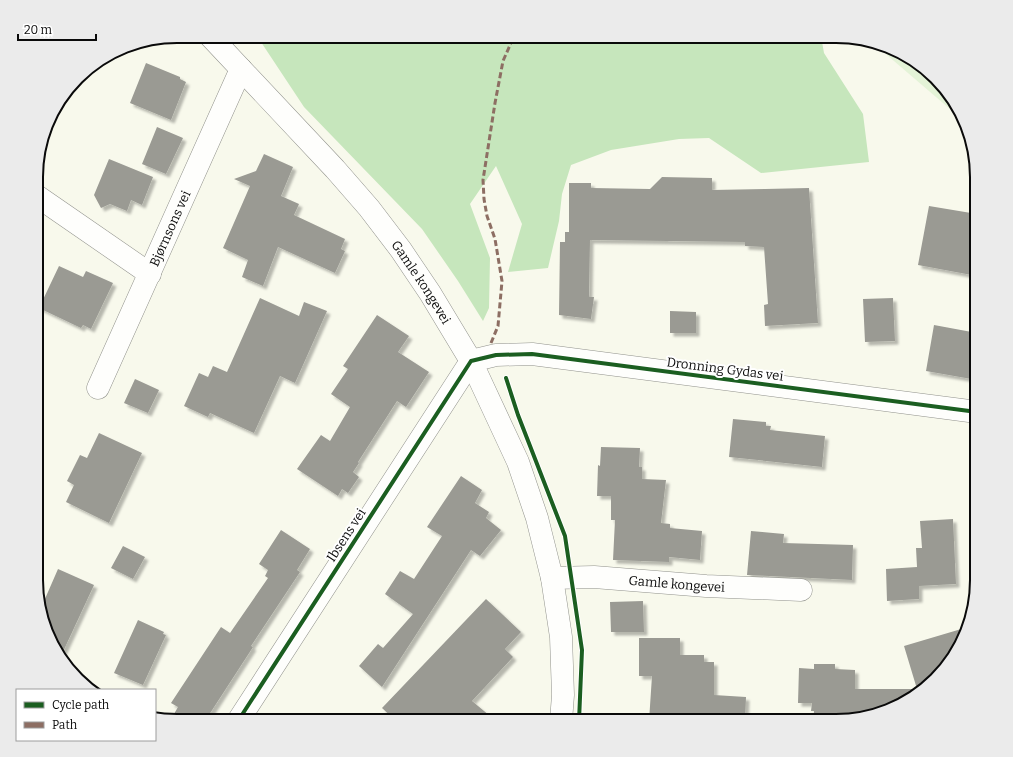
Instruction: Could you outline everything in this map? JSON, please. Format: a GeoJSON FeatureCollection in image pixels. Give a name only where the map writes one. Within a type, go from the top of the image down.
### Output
{"type":"FeatureCollection","features":[{"type":"Feature","properties":{"kind":"street","name":"Gamle kongevei"},"geometry":{"type":"LineString","coordinates":[[217,43],[335,169],[369,208],[406,256],[471,360],[518,462],[537,518],[552,578],[561,637],[563,695],[562,714]]}},
{"type":"Feature","properties":{"kind":"street","name":"Bjørnsons vei"},"geometry":{"type":"LineString","coordinates":[[98,388],[242,69]]}},
{"type":"Feature","properties":{"kind":"street"},"geometry":{"type":"LineString","coordinates":[[43,200],[150,274]]}},
{"type":"Feature","properties":{"kind":"street","name":"Dronning Gydas vei"},"geometry":{"type":"LineString","coordinates":[[471,360],[496,355],[532,354],[970,411]]}},
{"type":"Feature","properties":{"kind":"street","name":"Ibsens vei"},"geometry":{"type":"LineString","coordinates":[[243,714],[471,360]]}},
{"type":"Feature","properties":{"kind":"street","name":"Gamle kongevei"},"geometry":{"type":"LineString","coordinates":[[552,578],[594,577],[706,586],[801,590]]}},
{"type":"Feature","properties":{"kind":"green space"},"geometry":{"type":"Polygon","coordinates":[[[262,43],[822,43],[824,53],[863,114],[869,162],[761,173],[709,138],[679,139],[611,150],[571,165],[562,194],[559,221],[548,268],[508,272],[522,224],[496,166],[470,204],[490,258],[489,308],[483,321],[458,281],[422,229],[304,107],[262,43]]]}},
{"type":"Feature","properties":{"kind":"green space"},"geometry":{"type":"Polygon","coordinates":[[[883,51],[903,61],[931,82],[953,111],[883,51]]]}},
{"type":"Feature","properties":{"kind":"building"},"geometry":{"type":"Polygon","coordinates":[[[146,63],[180,77],[180,79],[186,82],[171,120],[130,103],[146,63]]]}},
{"type":"Feature","properties":{"kind":"building"},"geometry":{"type":"Polygon","coordinates":[[[157,127],[183,138],[166,174],[142,164],[157,127]]]}},
{"type":"Feature","properties":{"kind":"building"},"geometry":{"type":"Polygon","coordinates":[[[264,154],[293,167],[281,196],[299,204],[294,215],[345,239],[341,249],[345,251],[335,273],[278,247],[263,286],[242,277],[248,260],[223,248],[250,186],[234,179],[256,171],[264,154]]]}},
{"type":"Feature","properties":{"kind":"building"},"geometry":{"type":"Polygon","coordinates":[[[109,159],[153,177],[142,205],[131,200],[127,211],[110,204],[101,208],[94,195],[109,159]]]}},
{"type":"Feature","properties":{"kind":"building"},"geometry":{"type":"Polygon","coordinates":[[[662,177],[712,178],[712,190],[809,188],[818,323],[765,326],[764,305],[768,304],[764,247],[745,246],[745,242],[590,240],[589,297],[594,297],[591,319],[559,315],[560,242],[565,242],[565,232],[569,232],[569,183],[591,183],[591,188],[650,189],[662,177]]]}},
{"type":"Feature","properties":{"kind":"building"},"geometry":{"type":"Polygon","coordinates":[[[929,206],[970,213],[970,275],[918,265],[929,206]]]}},
{"type":"Feature","properties":{"kind":"building"},"geometry":{"type":"Polygon","coordinates":[[[59,266],[83,277],[86,271],[113,283],[91,329],[83,325],[81,328],[43,310],[43,300],[59,266]]]}},
{"type":"Feature","properties":{"kind":"building"},"geometry":{"type":"Polygon","coordinates":[[[260,298],[299,316],[304,302],[327,311],[295,383],[280,376],[254,433],[210,413],[208,417],[184,406],[199,373],[208,377],[213,366],[227,372],[260,298]]]}},
{"type":"Feature","properties":{"kind":"building"},"geometry":{"type":"Polygon","coordinates":[[[893,298],[895,341],[865,342],[863,299],[893,298]]]}},
{"type":"Feature","properties":{"kind":"building"},"geometry":{"type":"Polygon","coordinates":[[[670,311],[696,312],[696,333],[670,333],[670,311]]]}},
{"type":"Feature","properties":{"kind":"building"},"geometry":{"type":"Polygon","coordinates":[[[377,315],[409,336],[398,352],[429,372],[406,407],[397,401],[353,472],[359,477],[348,493],[342,489],[338,496],[297,469],[321,435],[330,441],[350,407],[331,394],[348,369],[343,366],[377,315]]]}},
{"type":"Feature","properties":{"kind":"building"},"geometry":{"type":"Polygon","coordinates":[[[934,325],[970,332],[970,379],[926,371],[934,325]]]}},
{"type":"Feature","properties":{"kind":"building"},"geometry":{"type":"Polygon","coordinates":[[[135,379],[159,390],[148,413],[124,403],[135,379]]]}},
{"type":"Feature","properties":{"kind":"building"},"geometry":{"type":"Polygon","coordinates":[[[733,419],[766,422],[766,426],[771,426],[770,430],[825,436],[822,467],[729,457],[733,419]]]}},
{"type":"Feature","properties":{"kind":"building"},"geometry":{"type":"Polygon","coordinates":[[[99,433],[142,453],[109,523],[66,502],[74,485],[67,481],[80,455],[87,458],[99,433]]]}},
{"type":"Feature","properties":{"kind":"building"},"geometry":{"type":"Polygon","coordinates":[[[601,447],[640,448],[639,467],[642,467],[642,479],[666,480],[661,523],[670,524],[670,528],[702,531],[700,560],[669,557],[669,562],[613,560],[615,520],[611,520],[611,496],[597,496],[598,465],[600,466],[601,447]]]}},
{"type":"Feature","properties":{"kind":"building"},"geometry":{"type":"Polygon","coordinates":[[[461,476],[482,490],[475,503],[489,512],[486,518],[501,530],[480,556],[471,550],[382,687],[359,666],[378,644],[383,648],[413,614],[385,594],[400,571],[414,579],[442,536],[427,527],[461,476]]]}},
{"type":"Feature","properties":{"kind":"building"},"geometry":{"type":"Polygon","coordinates":[[[953,519],[956,584],[919,586],[919,599],[887,601],[886,569],[917,567],[916,548],[922,548],[920,521],[953,519]]]}},
{"type":"Feature","properties":{"kind":"building"},"geometry":{"type":"Polygon","coordinates":[[[281,530],[310,549],[297,570],[300,572],[251,646],[253,647],[210,714],[174,714],[178,707],[171,703],[221,627],[230,633],[268,578],[265,576],[268,570],[259,564],[281,530]]]}},
{"type":"Feature","properties":{"kind":"building"},"geometry":{"type":"Polygon","coordinates":[[[751,531],[784,534],[783,543],[853,545],[852,580],[747,575],[751,531]]]}},
{"type":"Feature","properties":{"kind":"building"},"geometry":{"type":"Polygon","coordinates":[[[123,546],[145,557],[133,579],[111,568],[123,546]]]}},
{"type":"Feature","properties":{"kind":"building"},"geometry":{"type":"Polygon","coordinates":[[[58,569],[94,585],[64,651],[50,623],[45,599],[58,569]]]}},
{"type":"Feature","properties":{"kind":"building"},"geometry":{"type":"Polygon","coordinates":[[[486,599],[521,632],[505,649],[513,657],[472,701],[488,714],[388,714],[382,708],[486,599]]]}},
{"type":"Feature","properties":{"kind":"building"},"geometry":{"type":"Polygon","coordinates":[[[643,601],[644,632],[611,632],[610,602],[643,601]]]}},
{"type":"Feature","properties":{"kind":"building"},"geometry":{"type":"Polygon","coordinates":[[[138,620],[164,632],[163,634],[166,635],[143,685],[114,673],[138,620]]]}},
{"type":"Feature","properties":{"kind":"building"},"geometry":{"type":"Polygon","coordinates":[[[961,629],[952,647],[942,661],[931,675],[916,687],[904,646],[961,629]]]}},
{"type":"Feature","properties":{"kind":"building"},"geometry":{"type":"Polygon","coordinates":[[[639,638],[680,638],[680,655],[704,655],[704,662],[714,662],[714,695],[746,697],[745,714],[649,714],[652,676],[639,676],[639,638]]]}},
{"type":"Feature","properties":{"kind":"building"},"geometry":{"type":"Polygon","coordinates":[[[814,664],[835,664],[835,669],[855,670],[855,689],[913,689],[887,704],[871,709],[853,713],[814,714],[814,711],[811,711],[812,703],[798,703],[799,668],[814,669],[814,664]]]}},
{"type":"Feature","properties":{"kind":"marked path"},"geometry":{"type":"LineString","coordinates":[[491,343],[498,326],[502,281],[495,239],[487,216],[483,180],[503,61],[511,43]]}},
{"type":"Feature","properties":{"kind":"cycle path"},"geometry":{"type":"LineString","coordinates":[[243,714],[471,361],[496,355],[532,354],[970,411]]}},
{"type":"Feature","properties":{"kind":"cycle path"},"geometry":{"type":"LineString","coordinates":[[506,378],[518,415],[565,536],[582,650],[579,714]]}}]}
